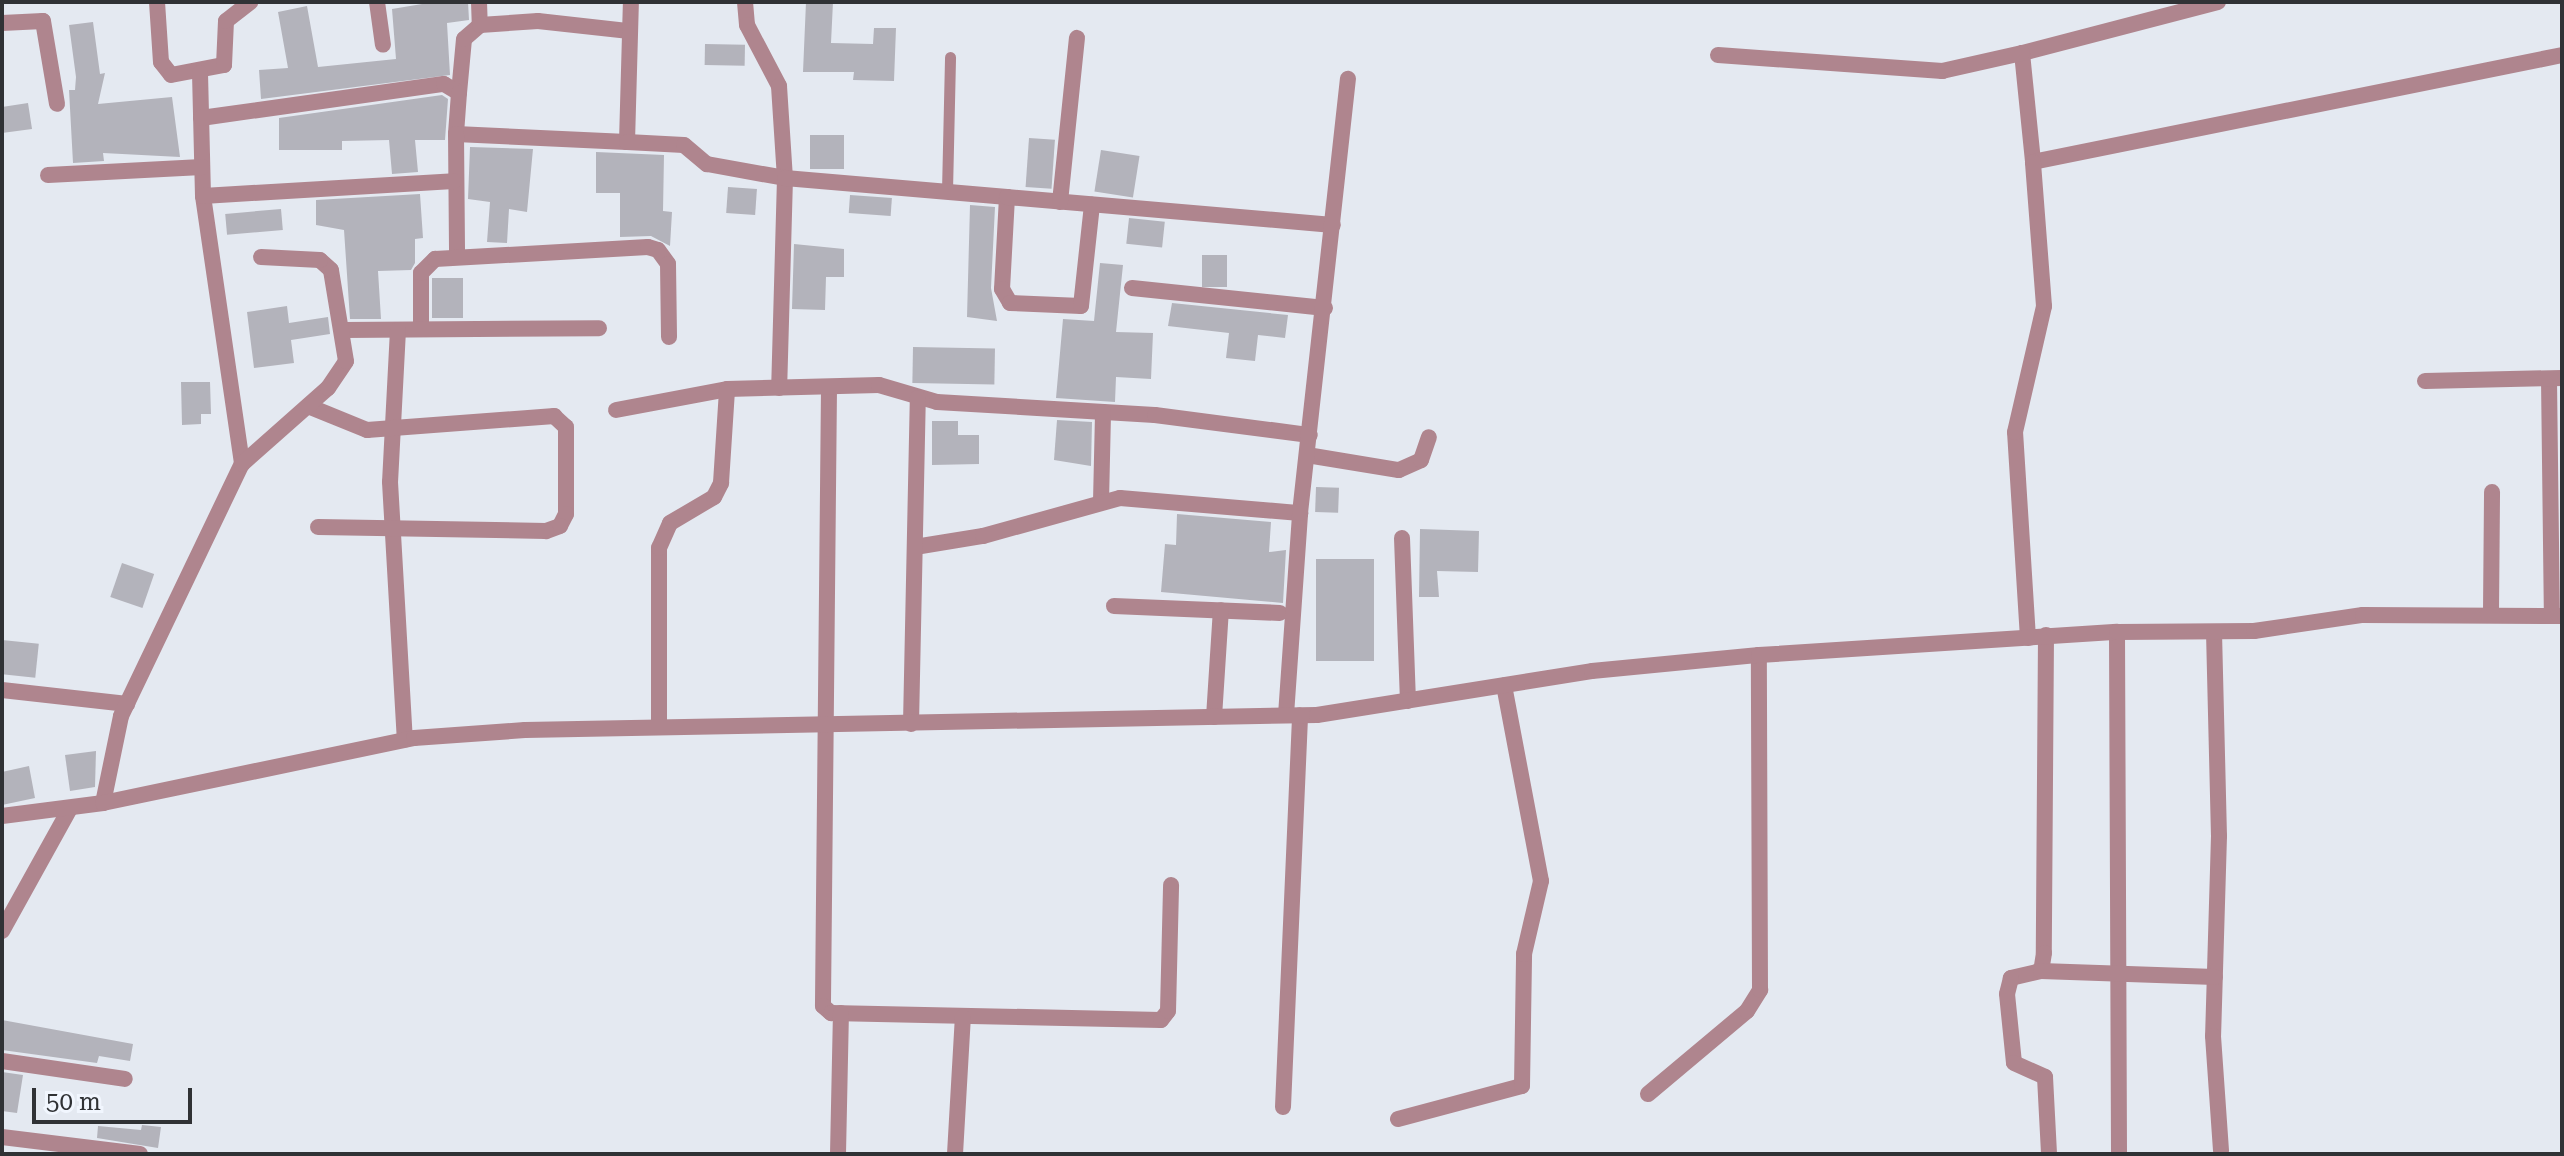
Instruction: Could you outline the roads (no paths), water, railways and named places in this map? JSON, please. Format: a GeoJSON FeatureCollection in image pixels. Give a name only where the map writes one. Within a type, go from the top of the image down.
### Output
{"type":"FeatureCollection","features":[{"type":"Feature","properties":{"kind":"street"},"geometry":{"type":"LineString","coordinates":[[157,2],[164,69],[171,75],[200,73],[224,65],[226,21],[250,2]]}},
{"type":"Feature","properties":{"kind":"street"},"geometry":{"type":"LineString","coordinates":[[377,2],[383,45]]}},
{"type":"Feature","properties":{"kind":"street"},"geometry":{"type":"LineString","coordinates":[[479,2],[480,25]]}},
{"type":"Feature","properties":{"kind":"street"},"geometry":{"type":"LineString","coordinates":[[627,142],[631,2]]}},
{"type":"Feature","properties":{"kind":"street"},"geometry":{"type":"LineString","coordinates":[[745,2],[747,25],[779,86],[785,178],[779,388]]}},
{"type":"Feature","properties":{"kind":"street"},"geometry":{"type":"LineString","coordinates":[[1718,55],[1942,71],[2218,2]]}},
{"type":"Feature","properties":{"kind":"street"},"geometry":{"type":"LineString","coordinates":[[2,23],[43,21],[57,104]]}},
{"type":"Feature","properties":{"kind":"street"},"geometry":{"type":"LineString","coordinates":[[457,257],[454,181],[465,33],[480,25],[538,21],[629,31]]}},
{"type":"Feature","properties":{"kind":"street"},"geometry":{"type":"LineString","coordinates":[[1060,202],[1077,38]]}},
{"type":"Feature","properties":{"kind":"street"},"geometry":{"type":"LineString","coordinates":[[2022,53],[2044,306],[2015,432],[2028,638]]}},
{"type":"Feature","properties":{"kind":"street"},"geometry":{"type":"LineString","coordinates":[[2033,162],[2562,55]]}},
{"type":"Feature","properties":{"kind":"street"},"geometry":{"type":"LineString","coordinates":[[200,73],[203,196],[242,464]]}},
{"type":"Feature","properties":{"kind":"street"},"geometry":{"type":"LineString","coordinates":[[1283,1107],[1300,513],[1348,79]]}},
{"type":"Feature","properties":{"kind":"street"},"geometry":{"type":"LineString","coordinates":[[201,118],[444,84],[459,93]]}},
{"type":"Feature","properties":{"kind":"street"},"geometry":{"type":"LineString","coordinates":[[456,134],[684,145],[707,164],[785,178],[1333,225]]}},
{"type":"Feature","properties":{"kind":"street"},"geometry":{"type":"LineString","coordinates":[[48,175],[202,167]]}},
{"type":"Feature","properties":{"kind":"street"},"geometry":{"type":"LineString","coordinates":[[203,196],[454,181]]}},
{"type":"Feature","properties":{"kind":"street"},"geometry":{"type":"LineString","coordinates":[[1007,197],[1004,296],[1010,303],[1076,310],[1084,297],[1092,205]]}},
{"type":"Feature","properties":{"kind":"street"},"geometry":{"type":"LineString","coordinates":[[421,329],[421,273],[435,259],[658,250],[668,264],[669,337]]}},
{"type":"Feature","properties":{"kind":"street"},"geometry":{"type":"LineString","coordinates":[[103,803],[127,704],[242,464],[341,375],[347,352],[331,270],[320,260],[261,257]]}},
{"type":"Feature","properties":{"kind":"street"},"geometry":{"type":"LineString","coordinates":[[1132,288],[1325,308]]}},
{"type":"Feature","properties":{"kind":"street"},"geometry":{"type":"LineString","coordinates":[[344,330],[599,328]]}},
{"type":"Feature","properties":{"kind":"street"},"geometry":{"type":"LineString","coordinates":[[398,330],[389,432],[405,740]]}},
{"type":"Feature","properties":{"kind":"street"},"geometry":{"type":"LineString","coordinates":[[2,816],[69,810],[405,740],[826,720],[911,724],[1293,715],[1504,685],[1759,655],[2046,635],[2214,632],[2363,615],[2491,611],[2557,615],[2555,378],[2425,381]]}},
{"type":"Feature","properties":{"kind":"street"},"geometry":{"type":"LineString","coordinates":[[616,410],[727,389],[879,385],[918,398],[1103,412],[1310,435]]}},
{"type":"Feature","properties":{"kind":"street"},"geometry":{"type":"LineString","coordinates":[[829,388],[820,998],[831,1013],[1161,1020],[1168,1011],[1171,885]]}},
{"type":"Feature","properties":{"kind":"street"},"geometry":{"type":"LineString","coordinates":[[659,726],[659,548],[670,523],[714,497],[721,483],[727,389]]}},
{"type":"Feature","properties":{"kind":"street"},"geometry":{"type":"LineString","coordinates":[[911,724],[918,398]]}},
{"type":"Feature","properties":{"kind":"street"},"geometry":{"type":"LineString","coordinates":[[308,406],[367,430],[389,432],[554,416],[563,419],[567,440],[566,514],[560,526],[318,527]]}},
{"type":"Feature","properties":{"kind":"street"},"geometry":{"type":"LineString","coordinates":[[1101,502],[1103,412]]}},
{"type":"Feature","properties":{"kind":"street"},"geometry":{"type":"LineString","coordinates":[[1307,455],[1399,470],[1421,460],[1429,437]]}},
{"type":"Feature","properties":{"kind":"street"},"geometry":{"type":"LineString","coordinates":[[2491,611],[2492,492]]}},
{"type":"Feature","properties":{"kind":"street"},"geometry":{"type":"LineString","coordinates":[[915,547],[983,536],[1101,502],[1155,497],[1300,513]]}},
{"type":"Feature","properties":{"kind":"street"},"geometry":{"type":"LineString","coordinates":[[1402,538],[1408,701]]}},
{"type":"Feature","properties":{"kind":"street"},"geometry":{"type":"LineString","coordinates":[[1114,606],[1280,613]]}},
{"type":"Feature","properties":{"kind":"street"},"geometry":{"type":"LineString","coordinates":[[1214,717],[1221,610]]}},
{"type":"Feature","properties":{"kind":"street"},"geometry":{"type":"LineString","coordinates":[[2117,632],[2123,973],[2119,1154]]}},
{"type":"Feature","properties":{"kind":"street"},"geometry":{"type":"LineString","coordinates":[[2214,632],[2215,977],[2221,1151]]}},
{"type":"Feature","properties":{"kind":"street"},"geometry":{"type":"LineString","coordinates":[[2041,971],[2046,635]]}},
{"type":"Feature","properties":{"kind":"street"},"geometry":{"type":"LineString","coordinates":[[1648,1094],[1747,1011],[1760,990],[1759,655]]}},
{"type":"Feature","properties":{"kind":"street"},"geometry":{"type":"LineString","coordinates":[[1398,1119],[1522,1086],[1524,954],[1541,881],[1504,685]]}},
{"type":"Feature","properties":{"kind":"street"},"geometry":{"type":"LineString","coordinates":[[2,690],[127,704]]}},
{"type":"Feature","properties":{"kind":"street"},"geometry":{"type":"LineString","coordinates":[[2,931],[69,810]]}},
{"type":"Feature","properties":{"kind":"street"},"geometry":{"type":"LineString","coordinates":[[2049,1154],[2045,1077],[2014,1063],[2008,1036],[2011,978],[2041,971],[2215,977]]}},
{"type":"Feature","properties":{"kind":"street"},"geometry":{"type":"LineString","coordinates":[[838,1154],[841,1013]]}},
{"type":"Feature","properties":{"kind":"street"},"geometry":{"type":"LineString","coordinates":[[955,1154],[963,1017]]}},
{"type":"Feature","properties":{"kind":"street"},"geometry":{"type":"LineString","coordinates":[[2,1061],[125,1079]]}},
{"type":"Feature","properties":{"kind":"street"},"geometry":{"type":"LineString","coordinates":[[2,1137],[140,1154]]}},
{"type":"Feature","properties":{"kind":"lane"},"geometry":{"type":"LineString","coordinates":[[947,191],[950,57]]}}]}
